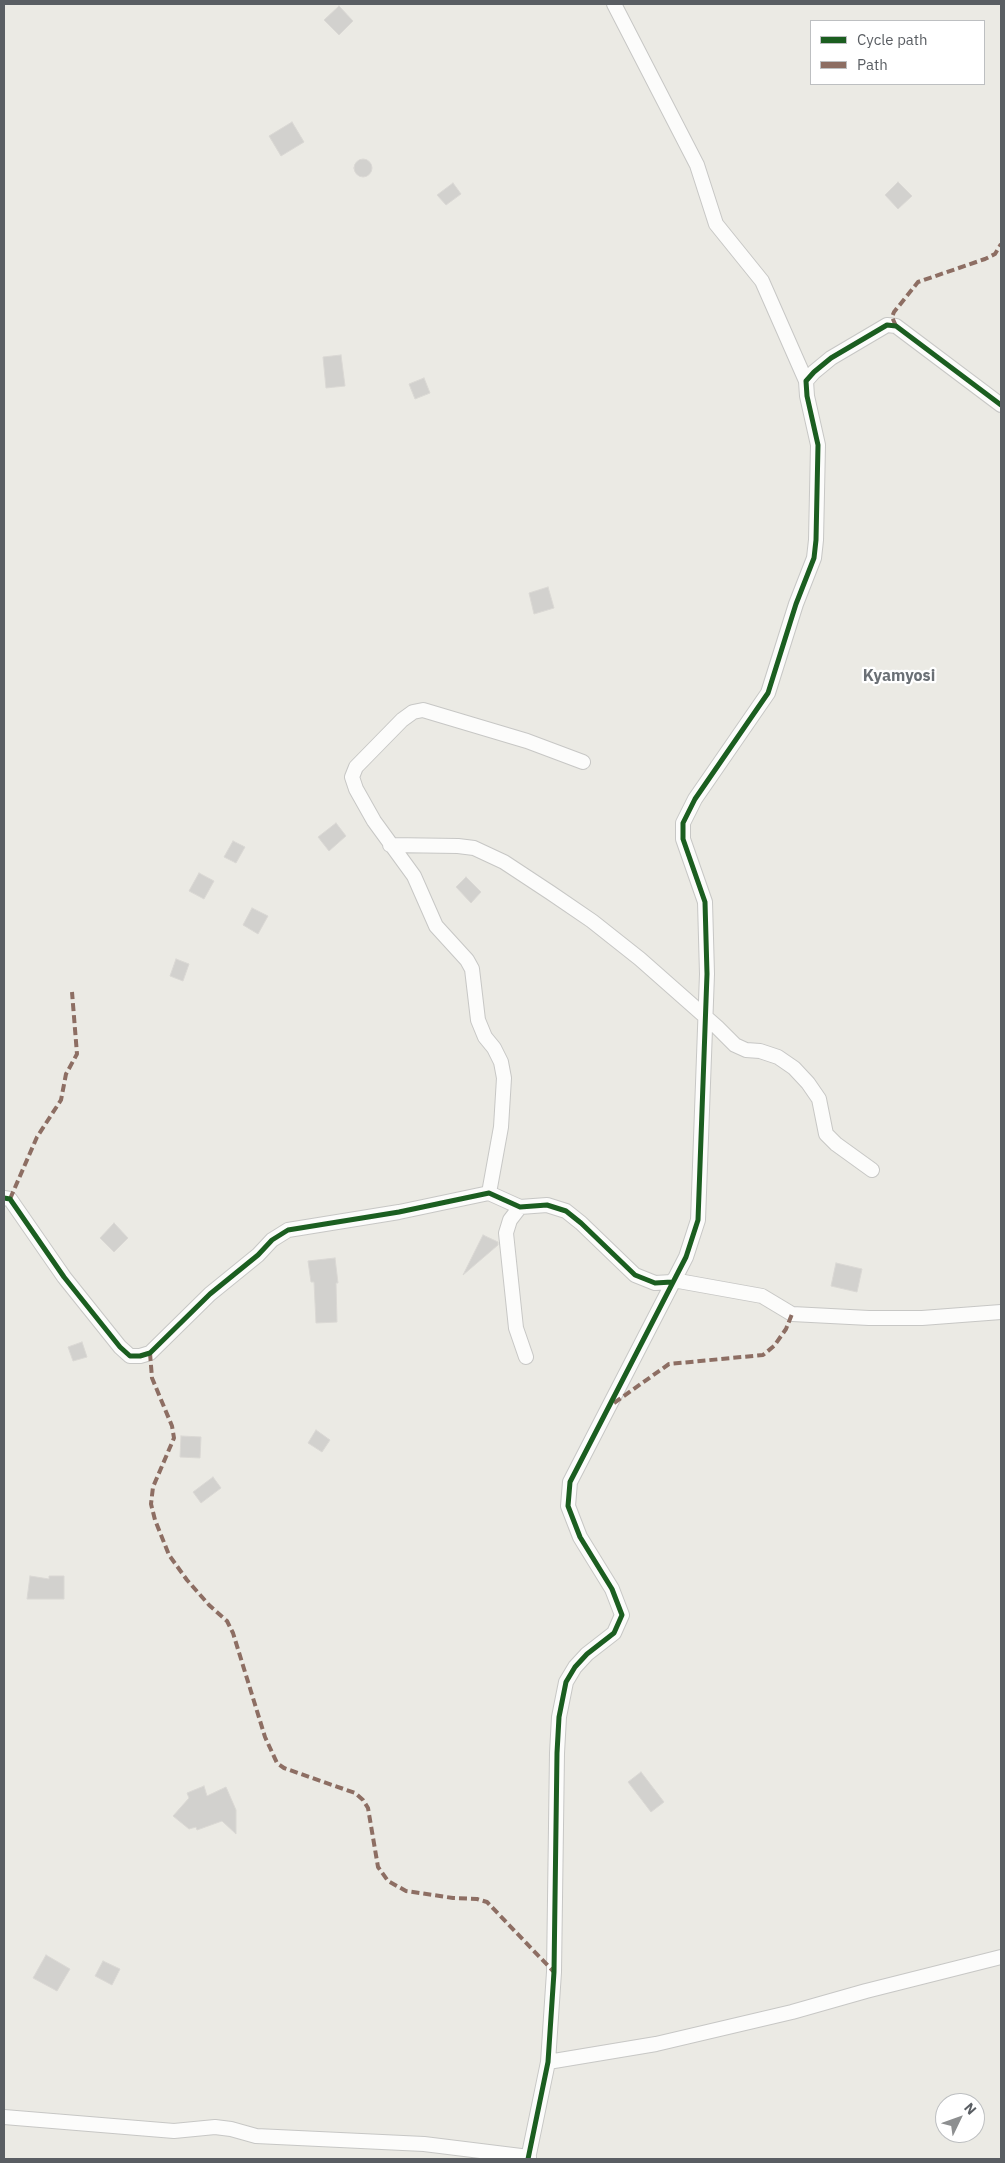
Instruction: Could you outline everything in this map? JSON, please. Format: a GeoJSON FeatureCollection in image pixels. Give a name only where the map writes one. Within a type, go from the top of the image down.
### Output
{"type":"FeatureCollection","features":[{"type":"Feature","properties":{"kind":"street"},"geometry":{"type":"LineString","coordinates":[[4,2117],[174,2131],[215,2127],[232,2128],[256,2136],[424,2144],[529,2158],[548,2062],[554,1972],[559,1717],[566,1682],[575,1666],[614,1633],[622,1615],[612,1589],[580,1537],[568,1506],[570,1482],[686,1257],[698,1220],[707,974],[705,902],[683,839],[683,823],[694,799],[768,693],[796,604],[814,558],[816,540],[818,445],[807,396],[806,382],[762,281],[716,224],[698,165],[614,4]]}},
{"type":"Feature","properties":{"kind":"street"},"geometry":{"type":"LineString","coordinates":[[806,382],[814,372],[831,358],[887,325],[896,326],[1001,405]]}},
{"type":"Feature","properties":{"kind":"street"},"geometry":{"type":"LineString","coordinates":[[489,1193],[501,1127],[504,1078],[501,1062],[494,1048],[485,1037],[478,1020],[472,969],[467,960],[436,926],[414,876],[390,845],[356,790],[352,777],[356,767],[413,712],[423,710],[527,741],[583,762]]}},
{"type":"Feature","properties":{"kind":"street"},"geometry":{"type":"LineString","coordinates":[[390,845],[458,846],[474,848],[488,853],[592,921],[640,959],[735,1046],[778,1057],[794,1068],[808,1082],[819,1099],[826,1134],[836,1144],[872,1170]]}},
{"type":"Feature","properties":{"kind":"street"},"geometry":{"type":"LineString","coordinates":[[4,1198],[10,1199],[64,1277],[120,1347],[130,1356],[150,1353],[210,1294],[272,1240],[288,1230],[399,1212],[489,1193],[520,1207],[547,1205],[566,1211],[635,1275],[655,1283],[673,1281],[762,1296],[792,1314],[913,1318],[1001,1312]]}},
{"type":"Feature","properties":{"kind":"street"},"geometry":{"type":"LineString","coordinates":[[520,1207],[510,1220],[506,1233],[516,1328],[526,1357]]}},
{"type":"Feature","properties":{"kind":"street"},"geometry":{"type":"LineString","coordinates":[[548,2062],[656,2044],[792,2012],[1001,1957]]}},
{"type":"Feature","properties":{"kind":"building"},"geometry":{"type":"Polygon","coordinates":[[[339,6],[353,21],[339,35],[324,20],[339,6]]]}},
{"type":"Feature","properties":{"kind":"building"},"geometry":{"type":"Polygon","coordinates":[[[292,122],[304,142],[281,156],[269,136],[292,122]]]}},
{"type":"Feature","properties":{"kind":"building"},"geometry":{"type":"Polygon","coordinates":[[[363,159],[369,162],[372,168],[369,174],[363,177],[357,174],[354,168],[357,162],[363,159]]]}},
{"type":"Feature","properties":{"kind":"building"},"geometry":{"type":"Polygon","coordinates":[[[898,182],[912,196],[898,209],[885,195],[898,182]]]}},
{"type":"Feature","properties":{"kind":"building"},"geometry":{"type":"Polygon","coordinates":[[[453,183],[461,194],[446,205],[437,195],[453,183]]]}},
{"type":"Feature","properties":{"kind":"building"},"geometry":{"type":"Polygon","coordinates":[[[341,355],[345,386],[326,388],[323,357],[341,355]]]}},
{"type":"Feature","properties":{"kind":"building"},"geometry":{"type":"Polygon","coordinates":[[[424,378],[430,393],[415,399],[409,384],[424,378]]]}},
{"type":"Feature","properties":{"kind":"building"},"geometry":{"type":"Polygon","coordinates":[[[548,587],[554,608],[534,614],[529,593],[548,587]]]}},
{"type":"Feature","properties":{"kind":"building"},"geometry":{"type":"Polygon","coordinates":[[[336,823],[346,836],[329,851],[318,837],[336,823]]]}},
{"type":"Feature","properties":{"kind":"building"},"geometry":{"type":"Polygon","coordinates":[[[233,841],[245,847],[236,863],[224,857],[233,841]]]}},
{"type":"Feature","properties":{"kind":"building"},"geometry":{"type":"Polygon","coordinates":[[[199,873],[214,881],[204,899],[189,891],[199,873]]]}},
{"type":"Feature","properties":{"kind":"building"},"geometry":{"type":"Polygon","coordinates":[[[466,877],[481,892],[471,903],[456,887],[466,877]]]}},
{"type":"Feature","properties":{"kind":"building"},"geometry":{"type":"Polygon","coordinates":[[[252,908],[268,916],[258,934],[243,925],[252,908]]]}},
{"type":"Feature","properties":{"kind":"building"},"geometry":{"type":"Polygon","coordinates":[[[176,959],[189,964],[183,981],[170,976],[176,959]]]}},
{"type":"Feature","properties":{"kind":"building"},"geometry":{"type":"Polygon","coordinates":[[[114,1223],[128,1238],[114,1252],[100,1238],[114,1223]]]}},
{"type":"Feature","properties":{"kind":"building"},"geometry":{"type":"Polygon","coordinates":[[[483,1235],[498,1242],[498,1245],[463,1275],[483,1235]]]}},
{"type":"Feature","properties":{"kind":"building"},"geometry":{"type":"Polygon","coordinates":[[[335,1258],[338,1283],[336,1283],[337,1322],[316,1323],[314,1282],[311,1282],[308,1261],[335,1258]]]}},
{"type":"Feature","properties":{"kind":"building"},"geometry":{"type":"Polygon","coordinates":[[[836,1263],[862,1269],[857,1292],[831,1286],[836,1263]]]}},
{"type":"Feature","properties":{"kind":"building"},"geometry":{"type":"Polygon","coordinates":[[[82,1342],[87,1357],[73,1361],[68,1347],[82,1342]]]}},
{"type":"Feature","properties":{"kind":"building"},"geometry":{"type":"Polygon","coordinates":[[[316,1430],[330,1440],[322,1452],[308,1443],[316,1430]]]}},
{"type":"Feature","properties":{"kind":"building"},"geometry":{"type":"Polygon","coordinates":[[[181,1436],[201,1437],[200,1458],[180,1457],[181,1436]]]}},
{"type":"Feature","properties":{"kind":"building"},"geometry":{"type":"Polygon","coordinates":[[[213,1477],[221,1488],[201,1503],[193,1492],[213,1477]]]}},
{"type":"Feature","properties":{"kind":"building"},"geometry":{"type":"Polygon","coordinates":[[[30,1576],[49,1579],[49,1576],[64,1576],[64,1599],[27,1599],[30,1576]]]}},
{"type":"Feature","properties":{"kind":"building"},"geometry":{"type":"Polygon","coordinates":[[[641,1772],[664,1802],[651,1812],[628,1782],[641,1772]]]}},
{"type":"Feature","properties":{"kind":"building"},"geometry":{"type":"Polygon","coordinates":[[[204,1786],[207,1796],[226,1787],[236,1810],[236,1834],[222,1821],[197,1830],[196,1827],[189,1829],[173,1816],[189,1798],[187,1793],[204,1786]]]}},
{"type":"Feature","properties":{"kind":"building"},"geometry":{"type":"Polygon","coordinates":[[[46,1955],[70,1969],[57,1991],[33,1978],[46,1955]]]}},
{"type":"Feature","properties":{"kind":"building"},"geometry":{"type":"Polygon","coordinates":[[[103,1961],[120,1969],[112,1985],[95,1976],[103,1961]]]}},
{"type":"Feature","properties":{"kind":"marked path"},"geometry":{"type":"LineString","coordinates":[[896,326],[892,317],[894,312],[918,282],[985,259],[995,254],[1001,244]]}},
{"type":"Feature","properties":{"kind":"marked path"},"geometry":{"type":"LineString","coordinates":[[10,1199],[37,1137],[61,1100],[66,1074],[77,1054],[72,992]]}},
{"type":"Feature","properties":{"kind":"marked path"},"geometry":{"type":"LineString","coordinates":[[614,1403],[669,1364],[763,1355],[774,1346],[786,1329],[792,1314]]}},
{"type":"Feature","properties":{"kind":"marked path"},"geometry":{"type":"LineString","coordinates":[[150,1353],[152,1378],[172,1426],[174,1438],[153,1487],[151,1504],[155,1520],[169,1555],[187,1580],[209,1605],[227,1621],[233,1633],[265,1737],[277,1763],[284,1768],[355,1793],[363,1800],[368,1808],[378,1867],[388,1881],[406,1891],[453,1898],[477,1899],[487,1902],[554,1972]]}},
{"type":"Feature","properties":{"kind":"cycle path"},"geometry":{"type":"LineString","coordinates":[[528,2159],[548,2062],[554,1972],[559,1717],[566,1682],[575,1667],[587,1654],[614,1633],[622,1615],[612,1589],[580,1537],[568,1506],[570,1482],[686,1257],[698,1220],[707,974],[705,902],[683,839],[683,823],[695,799],[768,693],[796,604],[814,558],[818,445],[807,396],[806,381],[831,358],[887,325],[896,326],[1001,405]]}},
{"type":"Feature","properties":{"kind":"cycle path"},"geometry":{"type":"LineString","coordinates":[[4,1198],[10,1199],[64,1277],[120,1347],[130,1356],[150,1353],[210,1294],[258,1255],[272,1240],[288,1230],[399,1212],[489,1193],[520,1207],[547,1205],[566,1211],[635,1275],[655,1283],[672,1282]]}},
{"type":"Feature","properties":{"kind":"district","name":"Kyamyosi"},"geometry":{"type":"Point","coordinates":[899,676]}}]}
